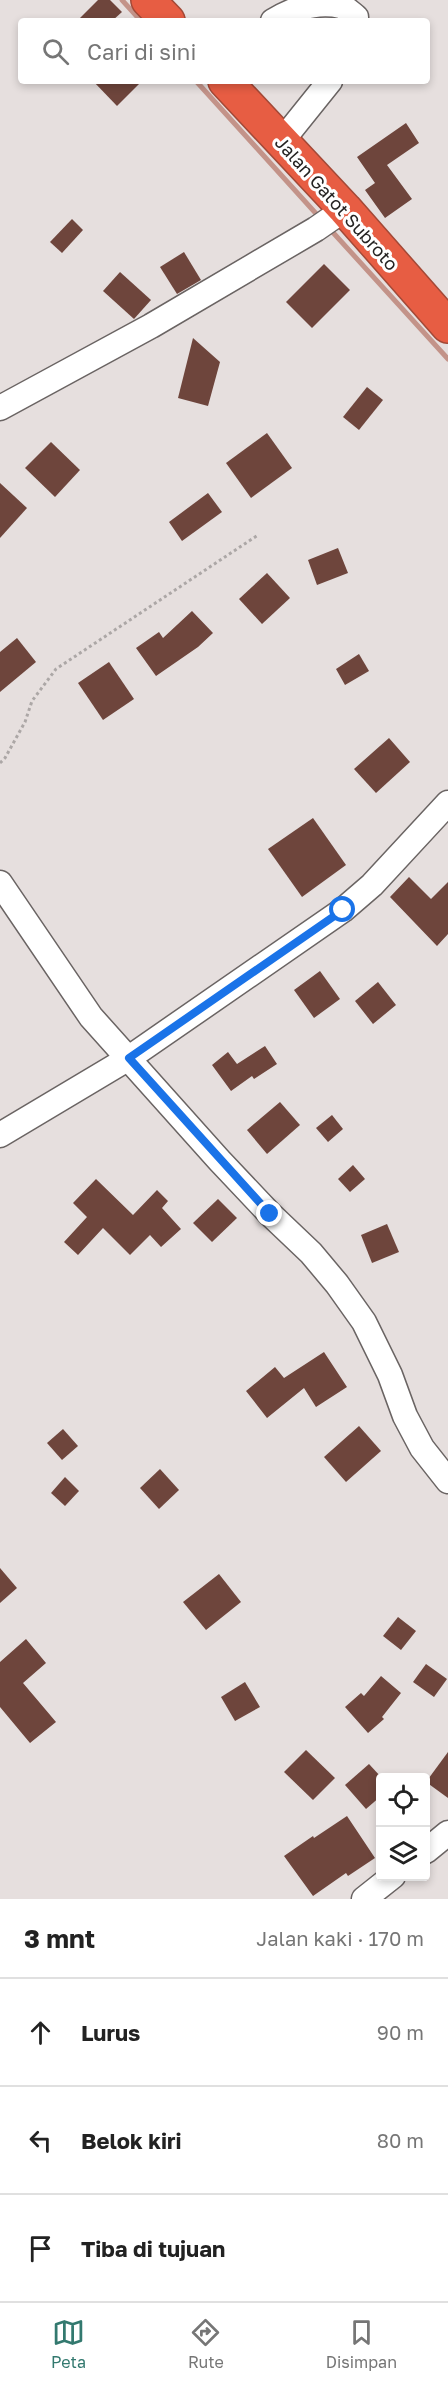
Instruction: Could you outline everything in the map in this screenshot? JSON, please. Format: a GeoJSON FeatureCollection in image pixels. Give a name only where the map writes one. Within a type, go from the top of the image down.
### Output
{"type":"FeatureCollection","features":[{"type":"Feature","properties":{"kind":"highway"},"geometry":{"type":"LineString","coordinates":[[148,0],[165,18]]}},
{"type":"Feature","properties":{"kind":"highway","name":"Jalan Gatot Subroto"},"geometry":{"type":"LineString","coordinates":[[228,84],[281,142],[331,219],[448,326]]}},
{"type":"Feature","properties":{"kind":"street"},"geometry":{"type":"LineString","coordinates":[[278,18],[299,6],[324,3],[342,6],[356,18]]}},
{"type":"Feature","properties":{"kind":"street"},"geometry":{"type":"LineString","coordinates":[[281,142],[328,84]]}},
{"type":"Feature","properties":{"kind":"street"},"geometry":{"type":"LineString","coordinates":[[0,408],[151,326],[331,219]]}},
{"type":"Feature","properties":{"kind":"street"},"geometry":{"type":"LineString","coordinates":[[0,1135],[129,1058],[343,910],[372,885],[448,803]]}},
{"type":"Feature","properties":{"kind":"street"},"geometry":{"type":"LineString","coordinates":[[0,883],[73,994],[219,1160],[270,1214],[311,1252],[337,1284],[364,1322],[390,1375],[405,1416],[422,1448],[448,1481]]}},
{"type":"Feature","properties":{"kind":"street"},"geometry":{"type":"LineString","coordinates":[[430,1848],[448,1833]]}},
{"type":"Feature","properties":{"kind":"street"},"geometry":{"type":"LineString","coordinates":[[364,1899],[387,1881]]}},
{"type":"Feature","properties":{"kind":"path"},"geometry":{"type":"LineString","coordinates":[[0,763],[25,722],[32,701],[56,669],[258,535]]}},
{"type":"Feature","properties":{"kind":"building"},"geometry":{"type":"Polygon","coordinates":[[[98,0],[110,0],[122,12],[115,18],[80,18],[98,0]]]}},
{"type":"Feature","properties":{"kind":"building"},"geometry":{"type":"Polygon","coordinates":[[[96,84],[139,84],[117,106],[96,84]]]}},
{"type":"Feature","properties":{"kind":"building"},"geometry":{"type":"Polygon","coordinates":[[[406,123],[419,143],[387,165],[412,199],[385,218],[365,190],[375,183],[357,157],[406,123]]]}},
{"type":"Feature","properties":{"kind":"building"},"geometry":{"type":"Polygon","coordinates":[[[72,219],[83,230],[62,253],[50,242],[72,219]]]}},
{"type":"Feature","properties":{"kind":"building"},"geometry":{"type":"Polygon","coordinates":[[[184,252],[201,280],[177,294],[160,267],[184,252]]]}},
{"type":"Feature","properties":{"kind":"building"},"geometry":{"type":"Polygon","coordinates":[[[324,264],[350,290],[312,328],[286,302],[324,264]]]}},
{"type":"Feature","properties":{"kind":"building"},"geometry":{"type":"Polygon","coordinates":[[[120,272],[151,300],[134,319],[103,291],[120,272]]]}},
{"type":"Feature","properties":{"kind":"building"},"geometry":{"type":"Polygon","coordinates":[[[193,338],[220,362],[208,406],[178,398],[193,338]]]}},
{"type":"Feature","properties":{"kind":"building"},"geometry":{"type":"Polygon","coordinates":[[[367,387],[383,400],[359,430],[343,417],[367,387]]]}},
{"type":"Feature","properties":{"kind":"building"},"geometry":{"type":"Polygon","coordinates":[[[267,433],[292,468],[251,498],[226,463],[267,433]]]}},
{"type":"Feature","properties":{"kind":"building"},"geometry":{"type":"Polygon","coordinates":[[[51,442],[80,470],[55,497],[25,468],[51,442]]]}},
{"type":"Feature","properties":{"kind":"building"},"geometry":{"type":"Polygon","coordinates":[[[0,483],[27,508],[0,538],[0,483]]]}},
{"type":"Feature","properties":{"kind":"building"},"geometry":{"type":"Polygon","coordinates":[[[208,493],[222,512],[182,541],[169,522],[208,493]]]}},
{"type":"Feature","properties":{"kind":"building"},"geometry":{"type":"Polygon","coordinates":[[[338,548],[348,573],[317,585],[308,560],[338,548]]]}},
{"type":"Feature","properties":{"kind":"building"},"geometry":{"type":"Polygon","coordinates":[[[267,573],[290,598],[262,624],[239,599],[267,573]]]}},
{"type":"Feature","properties":{"kind":"building"},"geometry":{"type":"Polygon","coordinates":[[[192,611],[213,633],[198,647],[156,676],[136,648],[159,632],[163,638],[192,611]]]}},
{"type":"Feature","properties":{"kind":"building"},"geometry":{"type":"Polygon","coordinates":[[[17,638],[36,662],[0,692],[0,652],[17,638]]]}},
{"type":"Feature","properties":{"kind":"building"},"geometry":{"type":"Polygon","coordinates":[[[359,654],[369,671],[345,685],[336,669],[359,654]]]}},
{"type":"Feature","properties":{"kind":"building"},"geometry":{"type":"Polygon","coordinates":[[[109,662],[134,699],[103,720],[78,683],[109,662]]]}},
{"type":"Feature","properties":{"kind":"building"},"geometry":{"type":"Polygon","coordinates":[[[389,738],[410,762],[376,793],[354,769],[389,738]]]}},
{"type":"Feature","properties":{"kind":"building"},"geometry":{"type":"Polygon","coordinates":[[[313,818],[346,865],[302,897],[268,849],[313,818]]]}},
{"type":"Feature","properties":{"kind":"building"},"geometry":{"type":"Polygon","coordinates":[[[409,877],[431,899],[448,882],[448,934],[437,946],[390,897],[409,877]]]}},
{"type":"Feature","properties":{"kind":"building"},"geometry":{"type":"Polygon","coordinates":[[[320,971],[340,999],[314,1018],[294,990],[320,971]]]}},
{"type":"Feature","properties":{"kind":"building"},"geometry":{"type":"Polygon","coordinates":[[[378,982],[396,1005],[373,1024],[355,1001],[378,982]]]}},
{"type":"Feature","properties":{"kind":"building"},"geometry":{"type":"Polygon","coordinates":[[[265,1046],[277,1064],[254,1079],[252,1076],[231,1091],[212,1065],[228,1052],[237,1064],[265,1046]]]}},
{"type":"Feature","properties":{"kind":"building"},"geometry":{"type":"Polygon","coordinates":[[[280,1102],[300,1125],[267,1154],[247,1130],[280,1102]]]}},
{"type":"Feature","properties":{"kind":"building"},"geometry":{"type":"Polygon","coordinates":[[[332,1115],[343,1129],[328,1142],[316,1128],[332,1115]]]}},
{"type":"Feature","properties":{"kind":"building"},"geometry":{"type":"Polygon","coordinates":[[[353,1165],[365,1179],[350,1192],[338,1179],[353,1165]]]}},
{"type":"Feature","properties":{"kind":"building"},"geometry":{"type":"Polygon","coordinates":[[[96,1179],[133,1215],[157,1190],[168,1201],[162,1208],[181,1229],[161,1247],[150,1235],[130,1255],[103,1228],[78,1255],[64,1242],[87,1217],[73,1203],[96,1179]]]}},
{"type":"Feature","properties":{"kind":"building"},"geometry":{"type":"Polygon","coordinates":[[[218,1199],[237,1218],[212,1242],[193,1223],[218,1199]]]}},
{"type":"Feature","properties":{"kind":"building"},"geometry":{"type":"Polygon","coordinates":[[[387,1224],[399,1252],[372,1263],[361,1235],[387,1224]]]}},
{"type":"Feature","properties":{"kind":"building"},"geometry":{"type":"Polygon","coordinates":[[[324,1352],[347,1387],[316,1407],[304,1388],[267,1418],[246,1391],[275,1367],[284,1378],[324,1352]]]}},
{"type":"Feature","properties":{"kind":"building"},"geometry":{"type":"Polygon","coordinates":[[[359,1426],[381,1451],[346,1482],[324,1457],[359,1426]]]}},
{"type":"Feature","properties":{"kind":"building"},"geometry":{"type":"Polygon","coordinates":[[[63,1429],[78,1446],[62,1460],[47,1443],[63,1429]]]}},
{"type":"Feature","properties":{"kind":"building"},"geometry":{"type":"Polygon","coordinates":[[[160,1469],[179,1490],[159,1509],[140,1488],[160,1469]]]}},
{"type":"Feature","properties":{"kind":"building"},"geometry":{"type":"Polygon","coordinates":[[[65,1477],[79,1491],[65,1506],[51,1493],[65,1477]]]}},
{"type":"Feature","properties":{"kind":"building"},"geometry":{"type":"Polygon","coordinates":[[[0,1568],[17,1588],[0,1603],[0,1568]]]}},
{"type":"Feature","properties":{"kind":"building"},"geometry":{"type":"Polygon","coordinates":[[[219,1574],[241,1602],[206,1630],[183,1602],[219,1574]]]}},
{"type":"Feature","properties":{"kind":"building"},"geometry":{"type":"Polygon","coordinates":[[[398,1617],[416,1631],[401,1650],[383,1636],[398,1617]]]}},
{"type":"Feature","properties":{"kind":"building"},"geometry":{"type":"Polygon","coordinates":[[[26,1639],[46,1663],[23,1683],[56,1722],[30,1743],[0,1707],[0,1662],[26,1639]]]}},
{"type":"Feature","properties":{"kind":"building"},"geometry":{"type":"Polygon","coordinates":[[[426,1664],[447,1679],[434,1697],[413,1682],[426,1664]]]}},
{"type":"Feature","properties":{"kind":"building"},"geometry":{"type":"Polygon","coordinates":[[[381,1676],[401,1693],[382,1717],[384,1719],[368,1733],[345,1707],[361,1693],[364,1696],[381,1676]]]}},
{"type":"Feature","properties":{"kind":"building"},"geometry":{"type":"Polygon","coordinates":[[[245,1682],[260,1707],[235,1721],[221,1697],[245,1682]]]}},
{"type":"Feature","properties":{"kind":"building"},"geometry":{"type":"Polygon","coordinates":[[[306,1750],[335,1778],[313,1800],[284,1772],[306,1750]]]}},
{"type":"Feature","properties":{"kind":"building"},"geometry":{"type":"Polygon","coordinates":[[[448,1752],[448,1798],[430,1785],[430,1777],[448,1752]]]}},
{"type":"Feature","properties":{"kind":"building"},"geometry":{"type":"Polygon","coordinates":[[[369,1764],[377,1773],[376,1800],[366,1809],[345,1785],[369,1764]]]}},
{"type":"Feature","properties":{"kind":"building"},"geometry":{"type":"Polygon","coordinates":[[[347,1816],[375,1858],[348,1876],[346,1873],[313,1896],[284,1856],[347,1816]]]}},
{"type":"Feature","properties":{"kind":"waterway"},"geometry":{"type":"LineString","coordinates":[[122,0],[138,18]]}},
{"type":"Feature","properties":{"kind":"waterway"},"geometry":{"type":"LineString","coordinates":[[199,84],[320,218]]}},
{"type":"Feature","properties":{"kind":"waterway"},"geometry":{"type":"LineString","coordinates":[[328,227],[448,359]]}},
{"type":"Feature","properties":{"kind":"route"},"geometry":{"type":"LineString","coordinates":[[270,1214],[176,1113],[129,1058],[343,910]]}}]}
